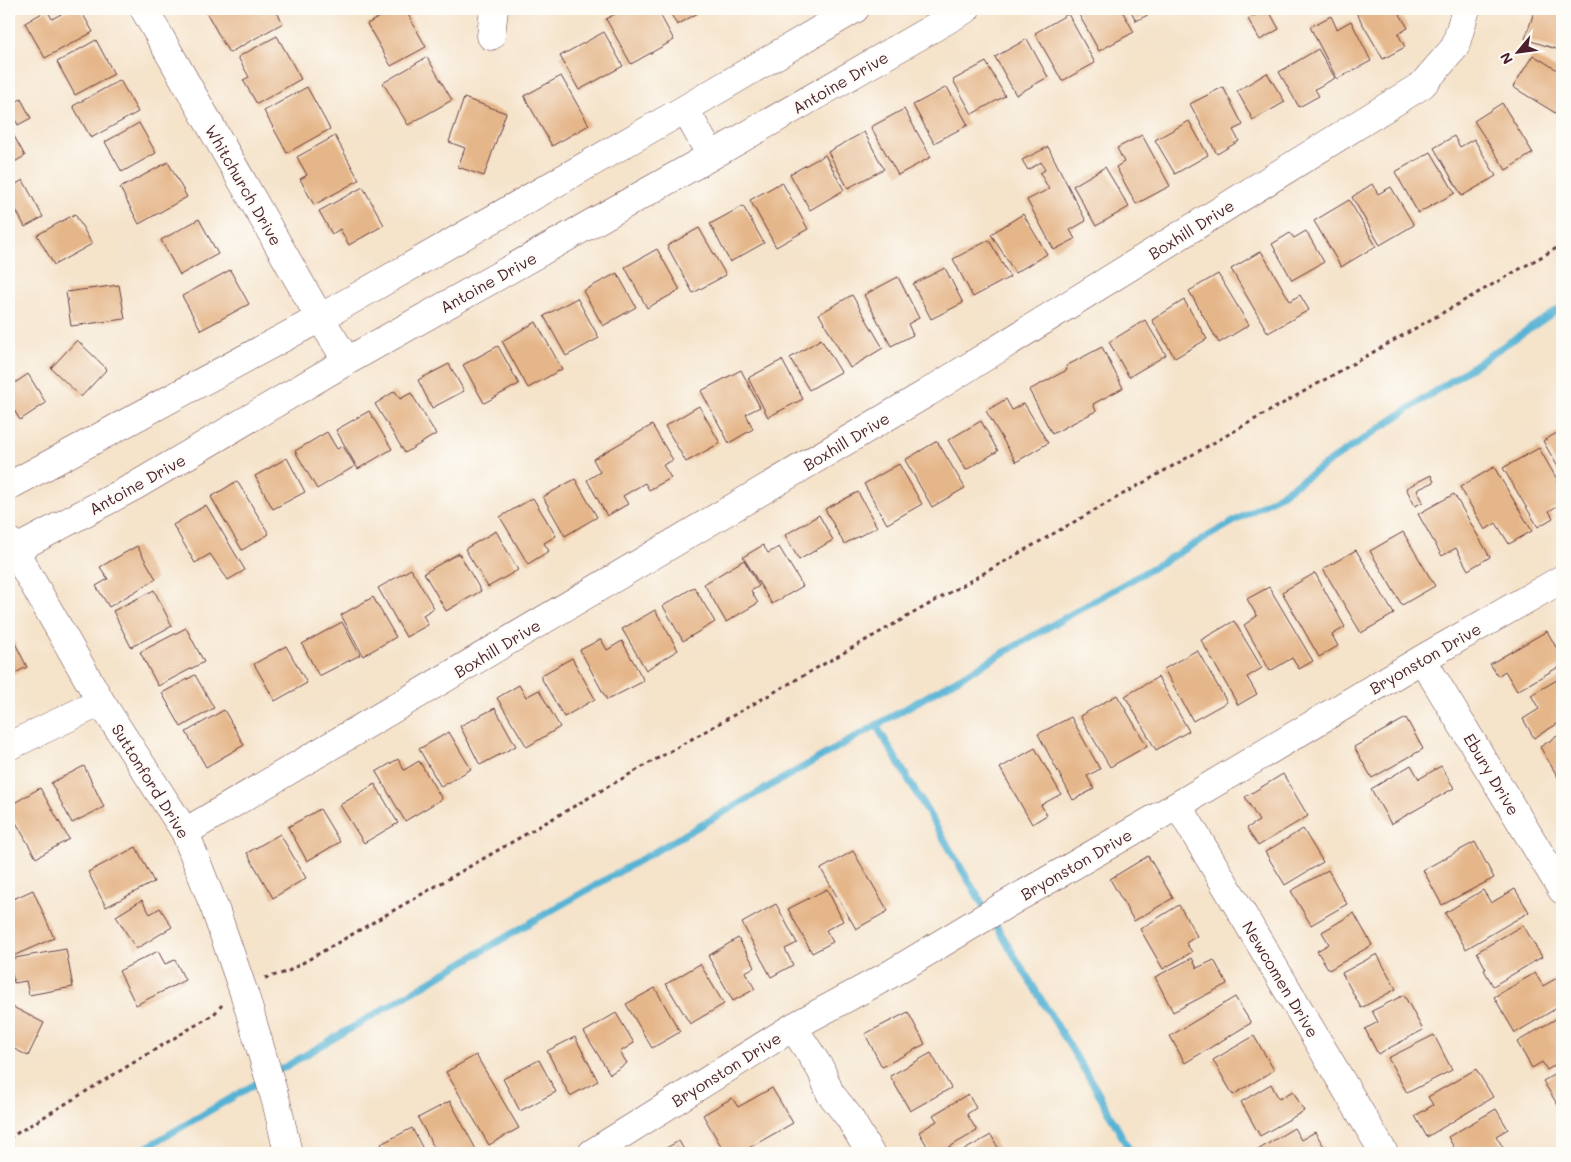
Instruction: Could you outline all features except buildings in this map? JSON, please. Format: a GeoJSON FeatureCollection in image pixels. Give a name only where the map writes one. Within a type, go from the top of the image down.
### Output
{"type":"FeatureCollection","features":[{"type":"Feature","properties":{"kind":"street","name":"Whitchurch Drive"},"geometry":{"type":"LineString","coordinates":[[144,9],[320,318],[347,361]]}},
{"type":"Feature","properties":{"kind":"street"},"geometry":{"type":"LineString","coordinates":[[490,36],[494,9]]}},
{"type":"Feature","properties":{"kind":"street"},"geometry":{"type":"LineString","coordinates":[[9,486],[320,318],[685,109],[855,9]]}},
{"type":"Feature","properties":{"kind":"street","name":"Antoine Drive"},"geometry":{"type":"LineString","coordinates":[[11,548],[135,486],[347,361],[711,156],[966,9]]}},
{"type":"Feature","properties":{"kind":"street","name":"Boxhill Drive"},"geometry":{"type":"LineString","coordinates":[[185,832],[927,393],[1422,85],[1455,47],[1466,9]]}},
{"type":"Feature","properties":{"kind":"street"},"geometry":{"type":"LineString","coordinates":[[685,109],[711,156]]}},
{"type":"Feature","properties":{"kind":"street","name":"Suttonford Drive"},"geometry":{"type":"LineString","coordinates":[[11,548],[101,702],[185,832],[215,909],[243,990],[277,1105],[288,1153]]}},
{"type":"Feature","properties":{"kind":"street","name":"Bryonston Drive"},"geometry":{"type":"LineString","coordinates":[[592,1153],[794,1027],[889,975],[1005,905],[1178,806],[1422,659],[1562,579]]}},
{"type":"Feature","properties":{"kind":"street","name":"Ebury Drive"},"geometry":{"type":"LineString","coordinates":[[1422,659],[1562,890]]}},
{"type":"Feature","properties":{"kind":"street"},"geometry":{"type":"LineString","coordinates":[[9,746],[101,702]]}},
{"type":"Feature","properties":{"kind":"street","name":"Newcomen Drive"},"geometry":{"type":"LineString","coordinates":[[1178,806],[1384,1153]]}},
{"type":"Feature","properties":{"kind":"street"},"geometry":{"type":"LineString","coordinates":[[794,1027],[822,1070],[830,1092],[849,1117],[870,1153]]}},
{"type":"Feature","properties":{"kind":"path"},"geometry":{"type":"LineString","coordinates":[[9,1138],[214,1014],[243,990],[287,972],[630,774],[1562,245]]}},
{"type":"Feature","properties":{"kind":"waterway"},"geometry":{"type":"LineString","coordinates":[[273,1074],[540,917],[1275,498],[1562,307]]}},
{"type":"Feature","properties":{"kind":"waterway"},"geometry":{"type":"LineString","coordinates":[[876,725],[986,910]]}},
{"type":"Feature","properties":{"kind":"waterway"},"geometry":{"type":"LineString","coordinates":[[992,919],[1096,1089],[1131,1153]]}},
{"type":"Feature","properties":{"kind":"waterway"},"geometry":{"type":"LineString","coordinates":[[137,1153],[264,1079]]}}]}
